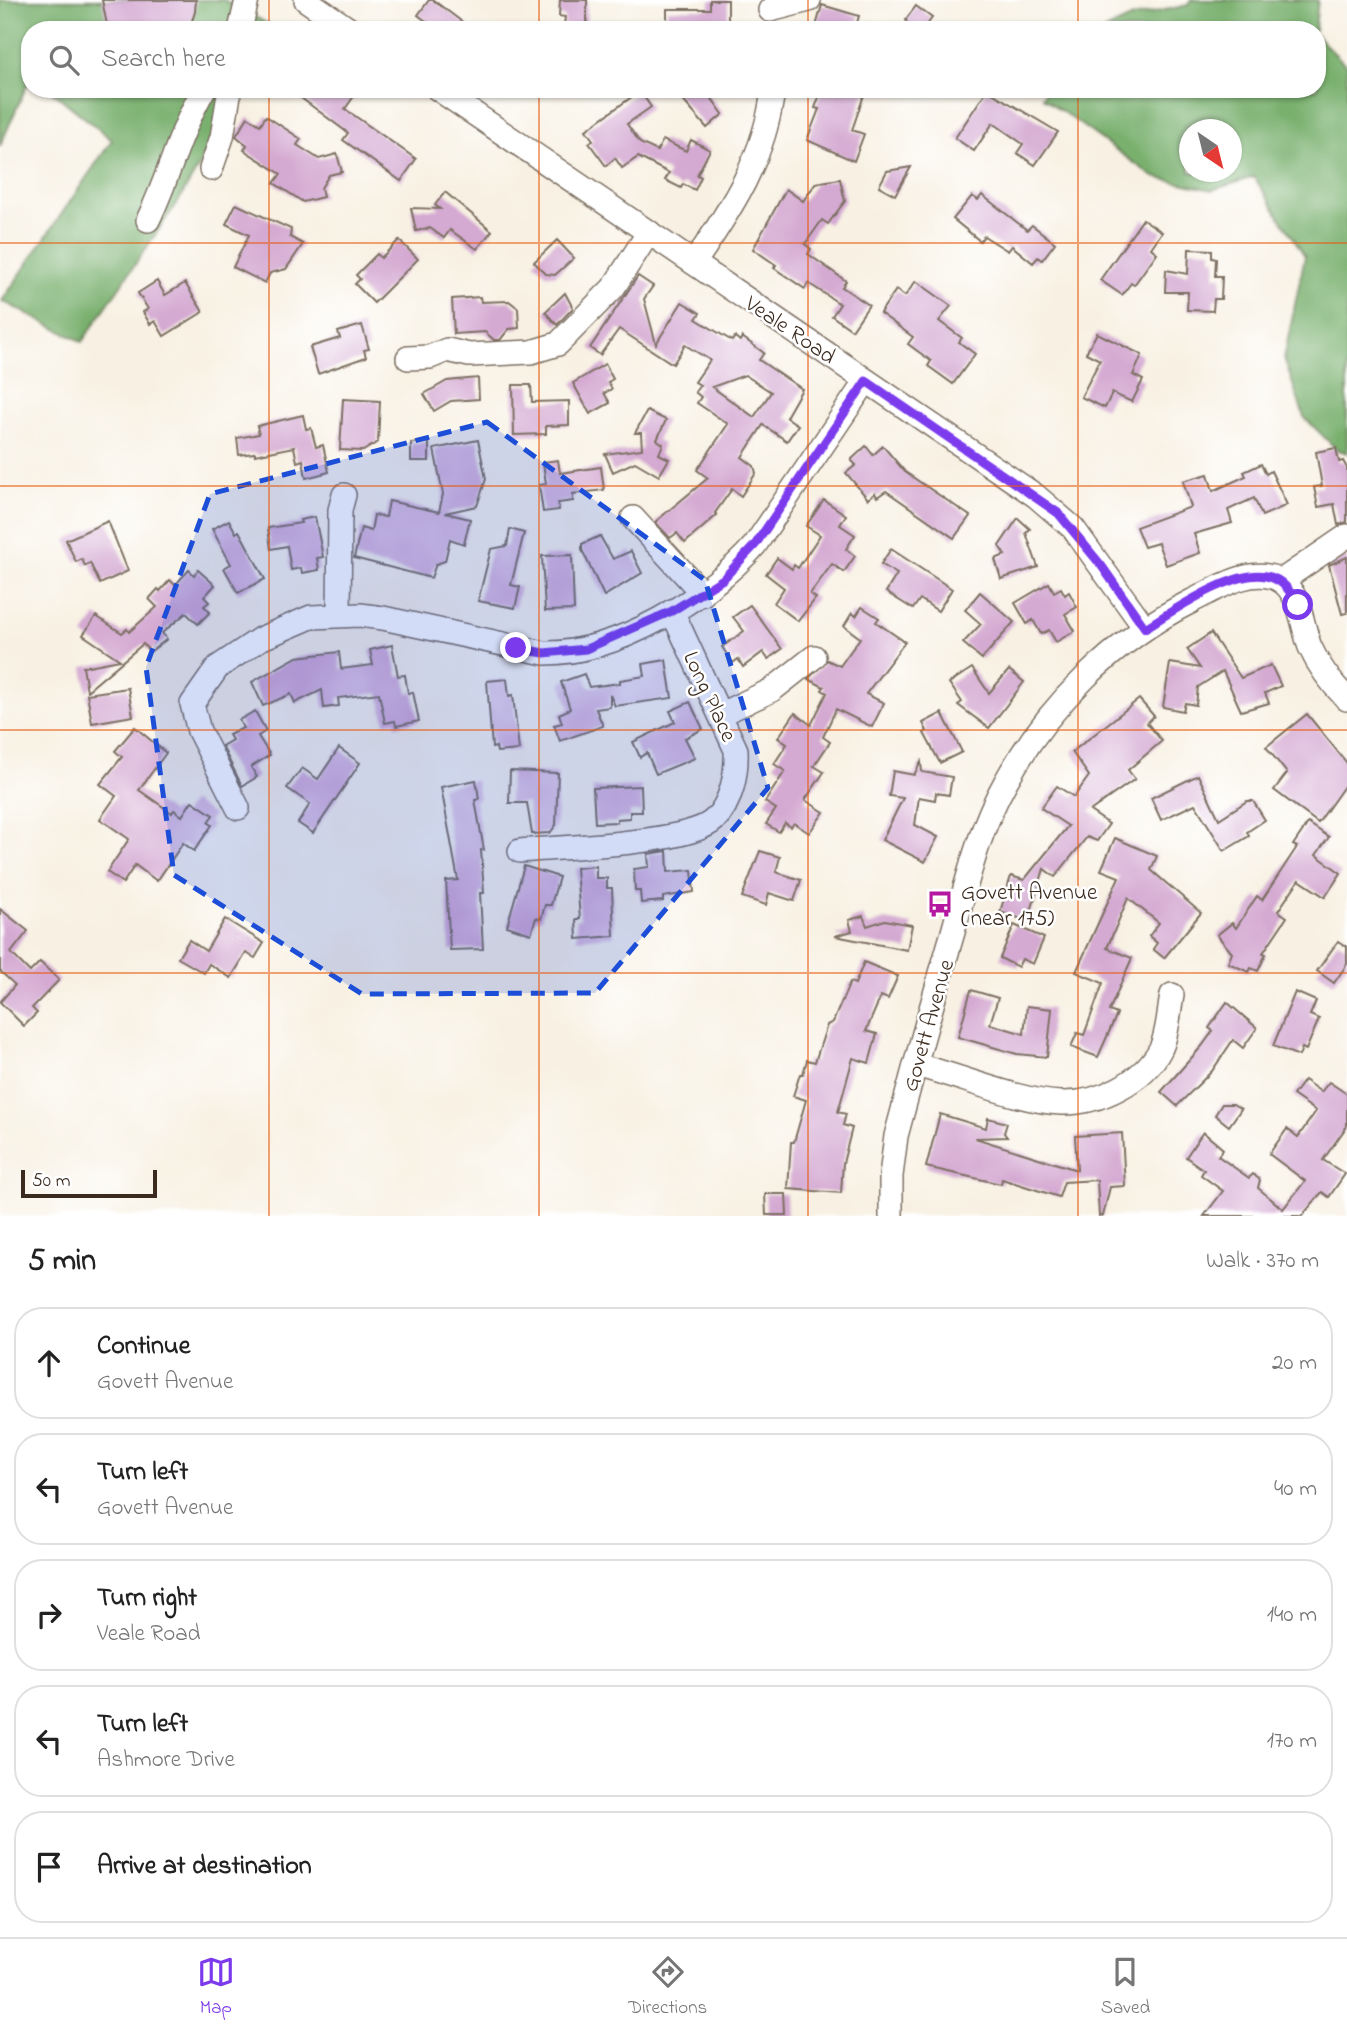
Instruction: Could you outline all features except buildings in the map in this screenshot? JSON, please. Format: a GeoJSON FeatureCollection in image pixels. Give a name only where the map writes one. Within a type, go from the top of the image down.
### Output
{"type":"FeatureCollection","features":[{"type":"Feature","properties":{"kind":"street"},"geometry":{"type":"LineString","coordinates":[[242,21],[247,0]]}},
{"type":"Feature","properties":{"kind":"street"},"geometry":{"type":"LineString","coordinates":[[306,0],[337,21]]}},
{"type":"Feature","properties":{"kind":"street"},"geometry":{"type":"LineString","coordinates":[[771,13],[809,0]]}},
{"type":"Feature","properties":{"kind":"street"},"geometry":{"type":"LineString","coordinates":[[148,220],[173,166],[188,116],[199,98]]}},
{"type":"Feature","properties":{"kind":"street"},"geometry":{"type":"LineString","coordinates":[[211,169],[222,137],[228,98]]}},
{"type":"Feature","properties":{"kind":"street","name":"Veale Road"},"geometry":{"type":"LineString","coordinates":[[451,98],[1058,513],[1101,565],[1145,628]]}},
{"type":"Feature","properties":{"kind":"street"},"geometry":{"type":"LineString","coordinates":[[694,263],[744,186],[766,131],[772,98]]}},
{"type":"Feature","properties":{"kind":"street"},"geometry":{"type":"LineString","coordinates":[[408,358],[430,357],[447,350],[470,355],[531,352],[558,344],[613,288],[649,232]]}},
{"type":"Feature","properties":{"kind":"street"},"geometry":{"type":"LineString","coordinates":[[238,808],[198,731],[192,704],[218,667],[260,639],[311,617],[339,615],[383,618],[516,648],[568,653],[606,642],[703,594],[738,565],[755,545],[866,381]]}},
{"type":"Feature","properties":{"kind":"street"},"geometry":{"type":"LineString","coordinates":[[339,615],[340,510],[344,495]]}},
{"type":"Feature","properties":{"kind":"street"},"geometry":{"type":"LineString","coordinates":[[634,518],[703,594]]}},
{"type":"Feature","properties":{"kind":"street"},"geometry":{"type":"LineString","coordinates":[[1347,536],[1281,581],[1298,605],[1311,648],[1322,670],[1347,699]]}},
{"type":"Feature","properties":{"kind":"street","name":"Govett Avenue"},"geometry":{"type":"LineString","coordinates":[[891,1216],[891,1176],[896,1136],[970,871],[1004,783],[1060,703],[1102,662],[1145,628],[1209,592],[1248,576],[1265,575],[1281,581]]}},
{"type":"Feature","properties":{"kind":"street","name":"Long Place"},"geometry":{"type":"LineString","coordinates":[[520,851],[671,838],[714,820],[732,787],[737,769],[736,750],[672,611]]}},
{"type":"Feature","properties":{"kind":"street"},"geometry":{"type":"LineString","coordinates":[[721,713],[772,690],[814,657]]}},
{"type":"Feature","properties":{"kind":"street"},"geometry":{"type":"LineString","coordinates":[[915,1065],[1039,1099],[1062,1103],[1088,1099],[1130,1082],[1148,1066],[1161,1047],[1172,995]]}},
{"type":"Feature","properties":{"kind":"highlighted area"},"geometry":{"type":"Polygon","coordinates":[[[487,422],[705,580],[768,788],[595,993],[362,994],[174,875],[146,667],[210,494],[487,422]]]}},
{"type":"Feature","properties":{"kind":"green space"},"geometry":{"type":"Polygon","coordinates":[[[0,0],[224,0],[262,21],[21,21],[21,98],[0,146],[0,0]]]}},
{"type":"Feature","properties":{"kind":"green space"},"geometry":{"type":"Polygon","coordinates":[[[1191,0],[1318,0],[1316,21],[1124,21],[1188,5],[1191,0]]]}},
{"type":"Feature","properties":{"kind":"green space"},"geometry":{"type":"Polygon","coordinates":[[[1326,45],[1347,66],[1347,453],[1336,449],[1304,417],[1284,358],[1305,256],[1254,177],[1242,181],[1242,119],[1179,119],[1179,182],[1238,182],[1212,190],[1154,177],[1043,98],[1326,98],[1326,45]]]}},
{"type":"Feature","properties":{"kind":"green space"},"geometry":{"type":"Polygon","coordinates":[[[60,98],[239,98],[181,197],[82,342],[2,301],[112,140],[60,98]]]}},
{"type":"Feature","properties":{"kind":"place","name":"Govett Avenue (near 175)"},"geometry":{"type":"Point","coordinates":[940,904]}},
{"type":"Feature","properties":{"kind":"route"},"geometry":{"type":"LineString","coordinates":[[516,648],[544,653],[568,653],[586,649],[672,611],[723,579],[755,545],[866,381],[1058,513],[1101,565],[1145,628],[1218,587],[1248,576],[1265,575],[1281,581],[1298,605]]}}]}
